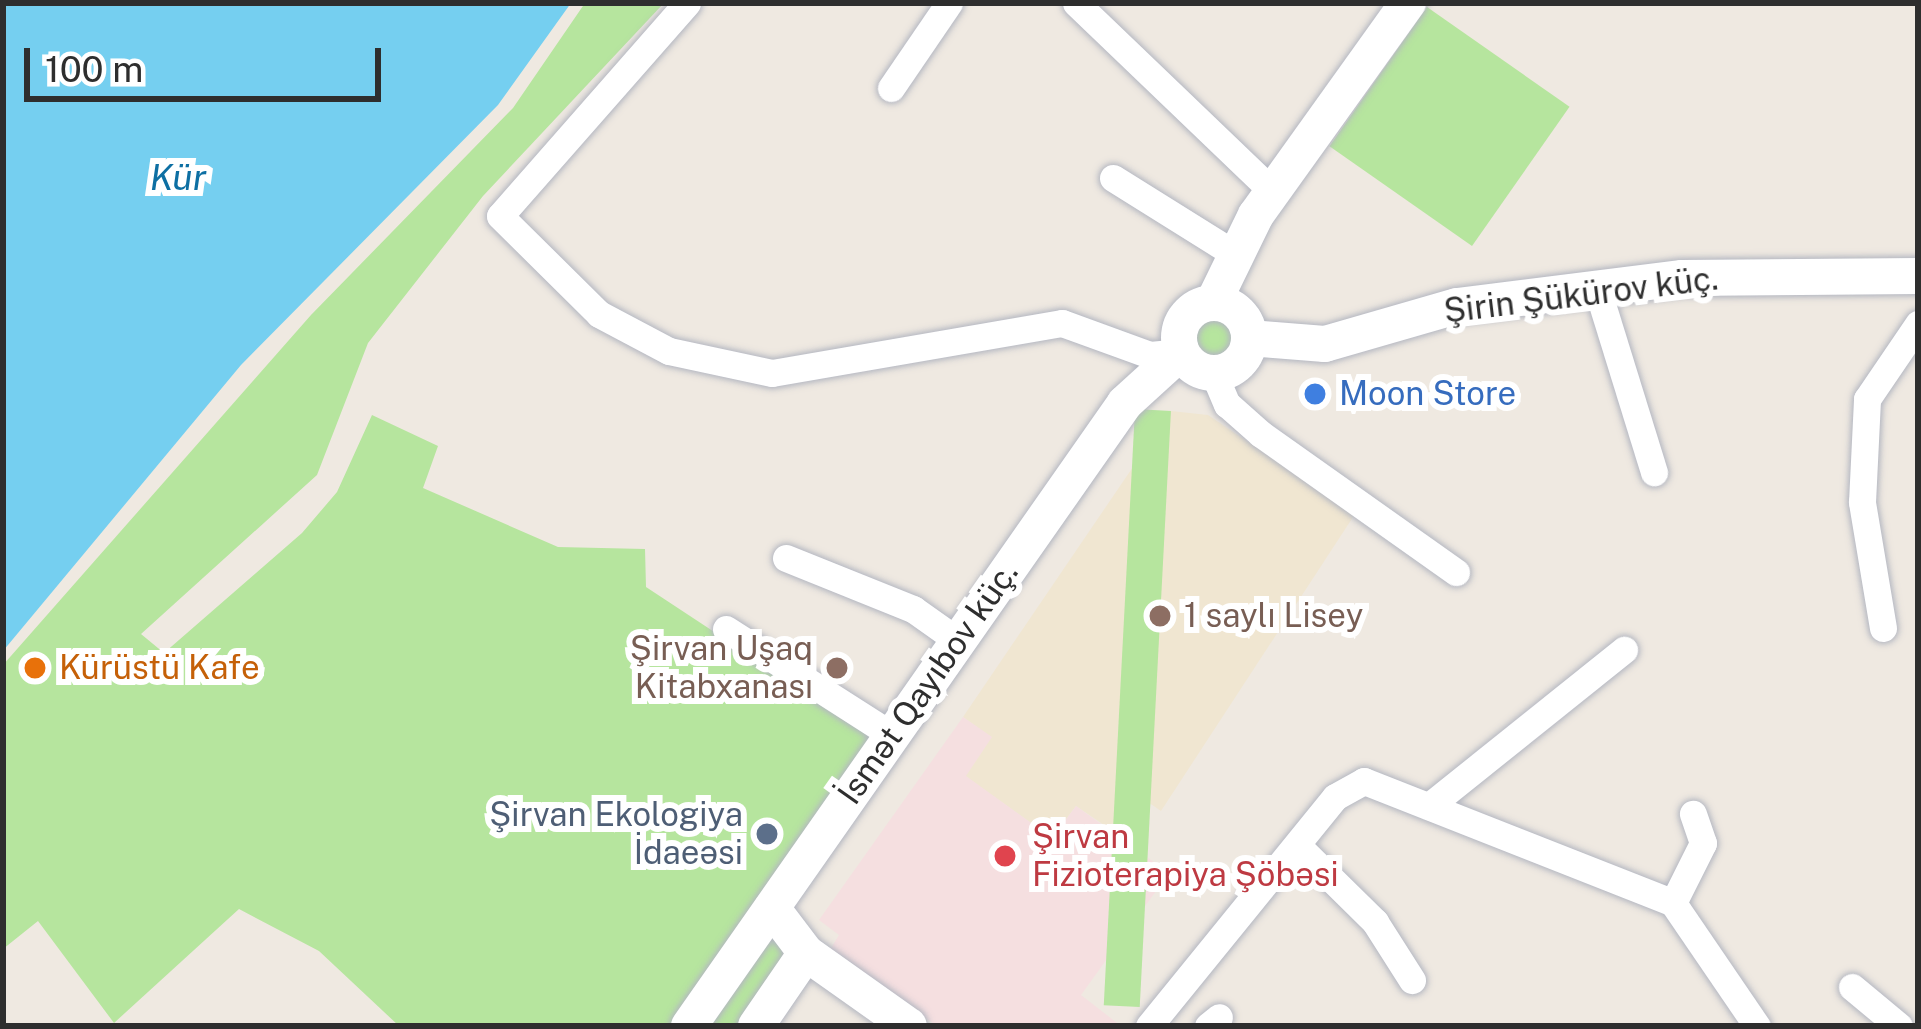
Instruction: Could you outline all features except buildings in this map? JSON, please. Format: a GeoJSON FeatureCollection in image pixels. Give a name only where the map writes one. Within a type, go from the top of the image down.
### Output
{"type":"FeatureCollection","features":[{"type":"Feature","properties":{"kind":"street"},"geometry":{"type":"LineString","coordinates":[[687,3],[544,153],[500,216],[598,314],[669,350],[772,373],[1062,323],[1150,355],[1181,352],[1214,374],[1261,434],[1456,572]]}},
{"type":"Feature","properties":{"kind":"street"},"geometry":{"type":"LineString","coordinates":[[891,88],[949,3]]}},
{"type":"Feature","properties":{"kind":"street"},"geometry":{"type":"LineString","coordinates":[[1076,3],[1273,190]]}},
{"type":"Feature","properties":{"kind":"street"},"geometry":{"type":"LineString","coordinates":[[1181,352],[1188,314],[1213,303],[1233,254],[1273,190],[1408,3]]}},
{"type":"Feature","properties":{"kind":"street"},"geometry":{"type":"LineString","coordinates":[[1113,178],[1233,254]]}},
{"type":"Feature","properties":{"kind":"street","name":"Şirin Şükürov küç."},"geometry":{"type":"LineString","coordinates":[[1249,338],[1324,344],[1457,306],[1597,288],[1810,271],[1918,276]]}},
{"type":"Feature","properties":{"kind":"street"},"geometry":{"type":"LineString","coordinates":[[1597,288],[1654,472]]}},
{"type":"Feature","properties":{"kind":"street"},"geometry":{"type":"LineString","coordinates":[[1213,303],[1238,313],[1249,338],[1239,363],[1214,374]]}},
{"type":"Feature","properties":{"kind":"street"},"geometry":{"type":"LineString","coordinates":[[1883,628],[1862,502],[1867,399],[1918,324]]}},
{"type":"Feature","properties":{"kind":"street","name":"İsmət Qayıbov küç."},"geometry":{"type":"LineString","coordinates":[[688,1026],[1125,403],[1181,352]]}},
{"type":"Feature","properties":{"kind":"street"},"geometry":{"type":"LineString","coordinates":[[786,558],[913,610],[958,641]]}},
{"type":"Feature","properties":{"kind":"street"},"geometry":{"type":"LineString","coordinates":[[726,629],[892,735]]}},
{"type":"Feature","properties":{"kind":"street"},"geometry":{"type":"LineString","coordinates":[[1429,806],[1624,650]]}},
{"type":"Feature","properties":{"kind":"street"},"geometry":{"type":"LineString","coordinates":[[1149,1026],[1348,784],[1429,806],[1673,903],[1757,1026]]}},
{"type":"Feature","properties":{"kind":"street"},"geometry":{"type":"LineString","coordinates":[[1673,903],[1703,843],[1693,814]]}},
{"type":"Feature","properties":{"kind":"street"},"geometry":{"type":"LineString","coordinates":[[1297,845],[1376,922],[1412,980]]}},
{"type":"Feature","properties":{"kind":"street"},"geometry":{"type":"LineString","coordinates":[[772,908],[806,953],[909,1026]]}},
{"type":"Feature","properties":{"kind":"street"},"geometry":{"type":"LineString","coordinates":[[756,1026],[806,953]]}},
{"type":"Feature","properties":{"kind":"street"},"geometry":{"type":"LineString","coordinates":[[1852,987],[1899,1026]]}},
{"type":"Feature","properties":{"kind":"shaded area","name":"1 saylı Lisey"},"geometry":{"type":"Polygon","coordinates":[[[1171,411],[1208,415],[1355,514],[1161,811],[1145,800],[1130,821],[1104,825],[1076,806],[1052,838],[965,776],[991,737],[963,717],[1171,411]]]}},
{"type":"Feature","properties":{"kind":"shaded area","name":"Şirvan Fizioterapiya Şöbəsi"},"geometry":{"type":"Polygon","coordinates":[[[963,717],[992,737],[966,776],[1052,838],[1076,806],[1169,873],[1081,995],[1121,1026],[937,1026],[830,950],[839,935],[819,920],[963,717]]]}},
{"type":"Feature","properties":{"kind":"green space"},"geometry":{"type":"Polygon","coordinates":[[[585,3],[664,3],[483,196],[368,343],[317,475],[141,634],[164,653],[302,533],[337,492],[372,415],[438,446],[423,488],[558,547],[645,549],[646,587],[877,739],[673,1026],[399,1026],[319,951],[239,909],[114,1023],[38,921],[3,949],[3,665],[311,315],[513,108],[585,3]]]}},
{"type":"Feature","properties":{"kind":"green space"},"geometry":{"type":"Polygon","coordinates":[[[1427,7],[1570,107],[1472,246],[1329,146],[1427,7]]]}},
{"type":"Feature","properties":{"kind":"green space"},"geometry":{"type":"Polygon","coordinates":[[[1213,319],[1227,324],[1232,338],[1227,352],[1213,357],[1199,352],[1194,338],[1199,324],[1213,319]]]}},
{"type":"Feature","properties":{"kind":"green space"},"geometry":{"type":"Polygon","coordinates":[[[1135,409],[1171,411],[1140,1007],[1104,1005],[1135,409]]]}},
{"type":"Feature","properties":{"kind":"green space"},"geometry":{"type":"Polygon","coordinates":[[[769,932],[788,956],[739,1026],[705,1026],[769,932]]]}},
{"type":"Feature","properties":{"kind":"water","name":"Kür"},"geometry":{"type":"Polygon","coordinates":[[[3,3],[571,3],[498,105],[241,365],[3,651],[3,3]]]}},
{"type":"Feature","properties":{"kind":"place","name":"Moon Store"},"geometry":{"type":"Point","coordinates":[1315,394]}},
{"type":"Feature","properties":{"kind":"place","name":"1 saylı Lisey"},"geometry":{"type":"Point","coordinates":[1160,616]}},
{"type":"Feature","properties":{"kind":"place","name":"Kürüstü Kafe"},"geometry":{"type":"Point","coordinates":[35,668]}},
{"type":"Feature","properties":{"kind":"place","name":"Şirvan Uşaq Kitabxanası"},"geometry":{"type":"Point","coordinates":[837,668]}},
{"type":"Feature","properties":{"kind":"place","name":"Şirvan Ekologiya İdaeəsi"},"geometry":{"type":"Point","coordinates":[767,834]}},
{"type":"Feature","properties":{"kind":"place","name":"Şirvan Fizioterapiya Şöbəsi"},"geometry":{"type":"Point","coordinates":[1005,856]}}]}
